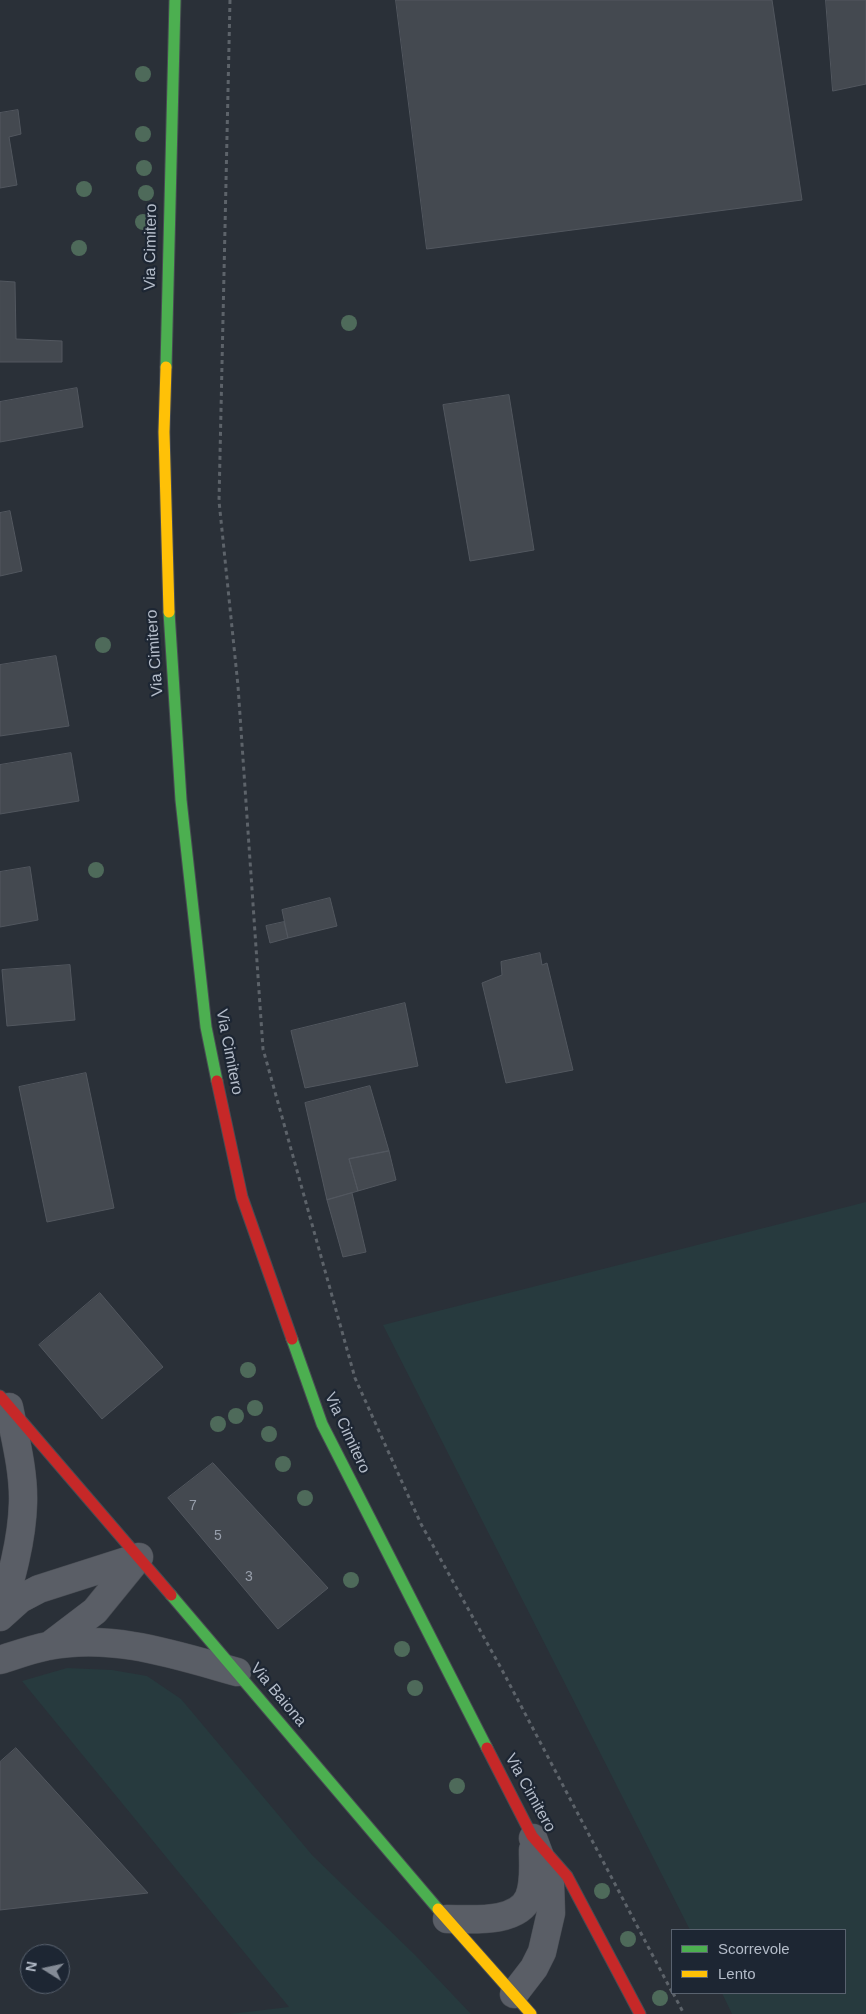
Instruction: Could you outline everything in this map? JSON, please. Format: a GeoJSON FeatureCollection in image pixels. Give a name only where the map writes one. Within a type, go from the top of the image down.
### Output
{"type":"FeatureCollection","features":[{"type":"Feature","properties":{"kind":"street","name":"Via Cimitero"},"geometry":{"type":"LineString","coordinates":[[175,0],[164,432],[168,601],[181,800],[206,1027],[242,1197],[322,1424],[532,1836],[567,1876],[640,2014]]}},
{"type":"Feature","properties":{"kind":"street"},"geometry":{"type":"LineString","coordinates":[[0,1617],[16,1560],[24,1502],[18,1455],[5,1402]]}},
{"type":"Feature","properties":{"kind":"street","name":"Via Baiona"},"geometry":{"type":"LineString","coordinates":[[5,1402],[447,1919],[522,2004]]}},
{"type":"Feature","properties":{"kind":"street"},"geometry":{"type":"LineString","coordinates":[[0,1617],[20,1599],[38,1588],[139,1557]]}},
{"type":"Feature","properties":{"kind":"street"},"geometry":{"type":"LineString","coordinates":[[49,1646],[95,1610],[139,1557]]}},
{"type":"Feature","properties":{"kind":"street"},"geometry":{"type":"LineString","coordinates":[[0,1660],[49,1646],[96,1642],[164,1652],[237,1672]]}},
{"type":"Feature","properties":{"kind":"street"},"geometry":{"type":"LineString","coordinates":[[447,1919],[490,1919],[514,1914],[529,1898],[534,1869],[532,1836]]}},
{"type":"Feature","properties":{"kind":"street"},"geometry":{"type":"LineString","coordinates":[[522,2004],[534,1968],[542,1952],[551,1913],[550,1883],[532,1836]]}},
{"type":"Feature","properties":{"kind":"path"},"geometry":{"type":"LineString","coordinates":[[230,0],[219,501],[238,686],[263,1048],[355,1378],[421,1524],[501,1668],[671,1990]]}},
{"type":"Feature","properties":{"kind":"path"},"geometry":{"type":"LineString","coordinates":[[673,1994],[684,2014]]}},
{"type":"Feature","properties":{"kind":"green space"},"geometry":{"type":"Polygon","coordinates":[[[866,1202],[866,2014],[732,2014],[722,1994],[846,1994],[846,1929],[689,1929],[383,1325],[866,1202]]]}},
{"type":"Feature","properties":{"kind":"green space"},"geometry":{"type":"Polygon","coordinates":[[[67,1668],[112,1670],[147,1676],[181,1699],[312,1855],[415,1955],[471,2014],[230,2014],[289,2007],[22,1681],[67,1668]]]}},
{"type":"Feature","properties":{"kind":"building"},"geometry":{"type":"Polygon","coordinates":[[[396,0],[772,0],[802,200],[427,249],[396,0]]]}},
{"type":"Feature","properties":{"kind":"building"},"geometry":{"type":"Polygon","coordinates":[[[826,0],[866,0],[866,84],[833,91],[826,0]]]}},
{"type":"Feature","properties":{"kind":"building"},"geometry":{"type":"Polygon","coordinates":[[[18,110],[21,134],[9,137],[17,185],[0,188],[0,113],[18,110]]]}},
{"type":"Feature","properties":{"kind":"building"},"geometry":{"type":"Polygon","coordinates":[[[0,281],[15,282],[16,339],[62,341],[62,362],[0,362],[0,281]]]}},
{"type":"Feature","properties":{"kind":"building"},"geometry":{"type":"Polygon","coordinates":[[[77,388],[83,427],[0,442],[0,402],[77,388]]]}},
{"type":"Feature","properties":{"kind":"building"},"geometry":{"type":"Polygon","coordinates":[[[509,395],[534,550],[470,561],[443,405],[509,395]]]}},
{"type":"Feature","properties":{"kind":"building"},"geometry":{"type":"Polygon","coordinates":[[[10,511],[22,571],[0,576],[0,513],[10,511]]]}},
{"type":"Feature","properties":{"kind":"building"},"geometry":{"type":"Polygon","coordinates":[[[56,656],[69,726],[0,736],[0,665],[56,656]]]}},
{"type":"Feature","properties":{"kind":"building"},"geometry":{"type":"Polygon","coordinates":[[[71,753],[79,801],[0,814],[0,765],[71,753]]]}},
{"type":"Feature","properties":{"kind":"building"},"geometry":{"type":"Polygon","coordinates":[[[30,867],[38,920],[0,927],[0,872],[30,867]]]}},
{"type":"Feature","properties":{"kind":"building"},"geometry":{"type":"Polygon","coordinates":[[[330,898],[337,926],[288,938],[282,910],[330,898]]]}},
{"type":"Feature","properties":{"kind":"building"},"geometry":{"type":"Polygon","coordinates":[[[284,922],[288,938],[270,943],[266,926],[284,922]]]}},
{"type":"Feature","properties":{"kind":"building"},"geometry":{"type":"Polygon","coordinates":[[[540,953],[542,965],[547,963],[573,1070],[506,1083],[482,983],[502,975],[501,962],[540,953]]]}},
{"type":"Feature","properties":{"kind":"building"},"geometry":{"type":"Polygon","coordinates":[[[70,965],[75,1020],[7,1026],[2,970],[70,965]]]}},
{"type":"Feature","properties":{"kind":"building"},"geometry":{"type":"Polygon","coordinates":[[[405,1003],[418,1066],[305,1088],[291,1031],[405,1003]]]}},
{"type":"Feature","properties":{"kind":"building"},"geometry":{"type":"Polygon","coordinates":[[[86,1073],[114,1208],[47,1222],[19,1087],[86,1073]]]}},
{"type":"Feature","properties":{"kind":"building"},"geometry":{"type":"Polygon","coordinates":[[[370,1086],[389,1151],[349,1159],[358,1191],[327,1200],[305,1103],[370,1086]]]}},
{"type":"Feature","properties":{"kind":"building"},"geometry":{"type":"Polygon","coordinates":[[[389,1151],[396,1180],[358,1191],[349,1159],[389,1151]]]}},
{"type":"Feature","properties":{"kind":"building"},"geometry":{"type":"Polygon","coordinates":[[[352,1193],[366,1252],[343,1257],[327,1200],[352,1193]]]}},
{"type":"Feature","properties":{"kind":"building"},"geometry":{"type":"Polygon","coordinates":[[[100,1293],[163,1367],[102,1419],[39,1345],[100,1293]]]}},
{"type":"Feature","properties":{"kind":"building"},"geometry":{"type":"Polygon","coordinates":[[[213,1463],[328,1588],[278,1629],[168,1498],[213,1463]]]}},
{"type":"Feature","properties":{"kind":"building"},"geometry":{"type":"Polygon","coordinates":[[[16,1748],[148,1893],[0,1910],[0,1762],[16,1748]]]}},
{"type":"Feature","properties":{"kind":"traffic: fast"},"geometry":{"type":"LineString","coordinates":[[166,367],[175,0]]}},
{"type":"Feature","properties":{"kind":"traffic: fast"},"geometry":{"type":"LineString","coordinates":[[169,612],[181,800],[206,1027],[217,1081]]}},
{"type":"Feature","properties":{"kind":"traffic: fast"},"geometry":{"type":"LineString","coordinates":[[292,1339],[322,1424],[487,1748]]}},
{"type":"Feature","properties":{"kind":"traffic: fast"},"geometry":{"type":"LineString","coordinates":[[171,1595],[438,1909]]}},
{"type":"Feature","properties":{"kind":"traffic: slow"},"geometry":{"type":"LineString","coordinates":[[166,367],[164,432],[169,612]]}},
{"type":"Feature","properties":{"kind":"traffic: slow"},"geometry":{"type":"LineString","coordinates":[[438,1909],[531,2014]]}},
{"type":"Feature","properties":{"kind":"traffic: jam"},"geometry":{"type":"LineString","coordinates":[[217,1081],[242,1197],[292,1339]]}},
{"type":"Feature","properties":{"kind":"traffic: jam"},"geometry":{"type":"LineString","coordinates":[[0,1396],[171,1595]]}},
{"type":"Feature","properties":{"kind":"traffic: jam"},"geometry":{"type":"LineString","coordinates":[[487,1748],[532,1836],[567,1876],[640,2014]]}}]}
